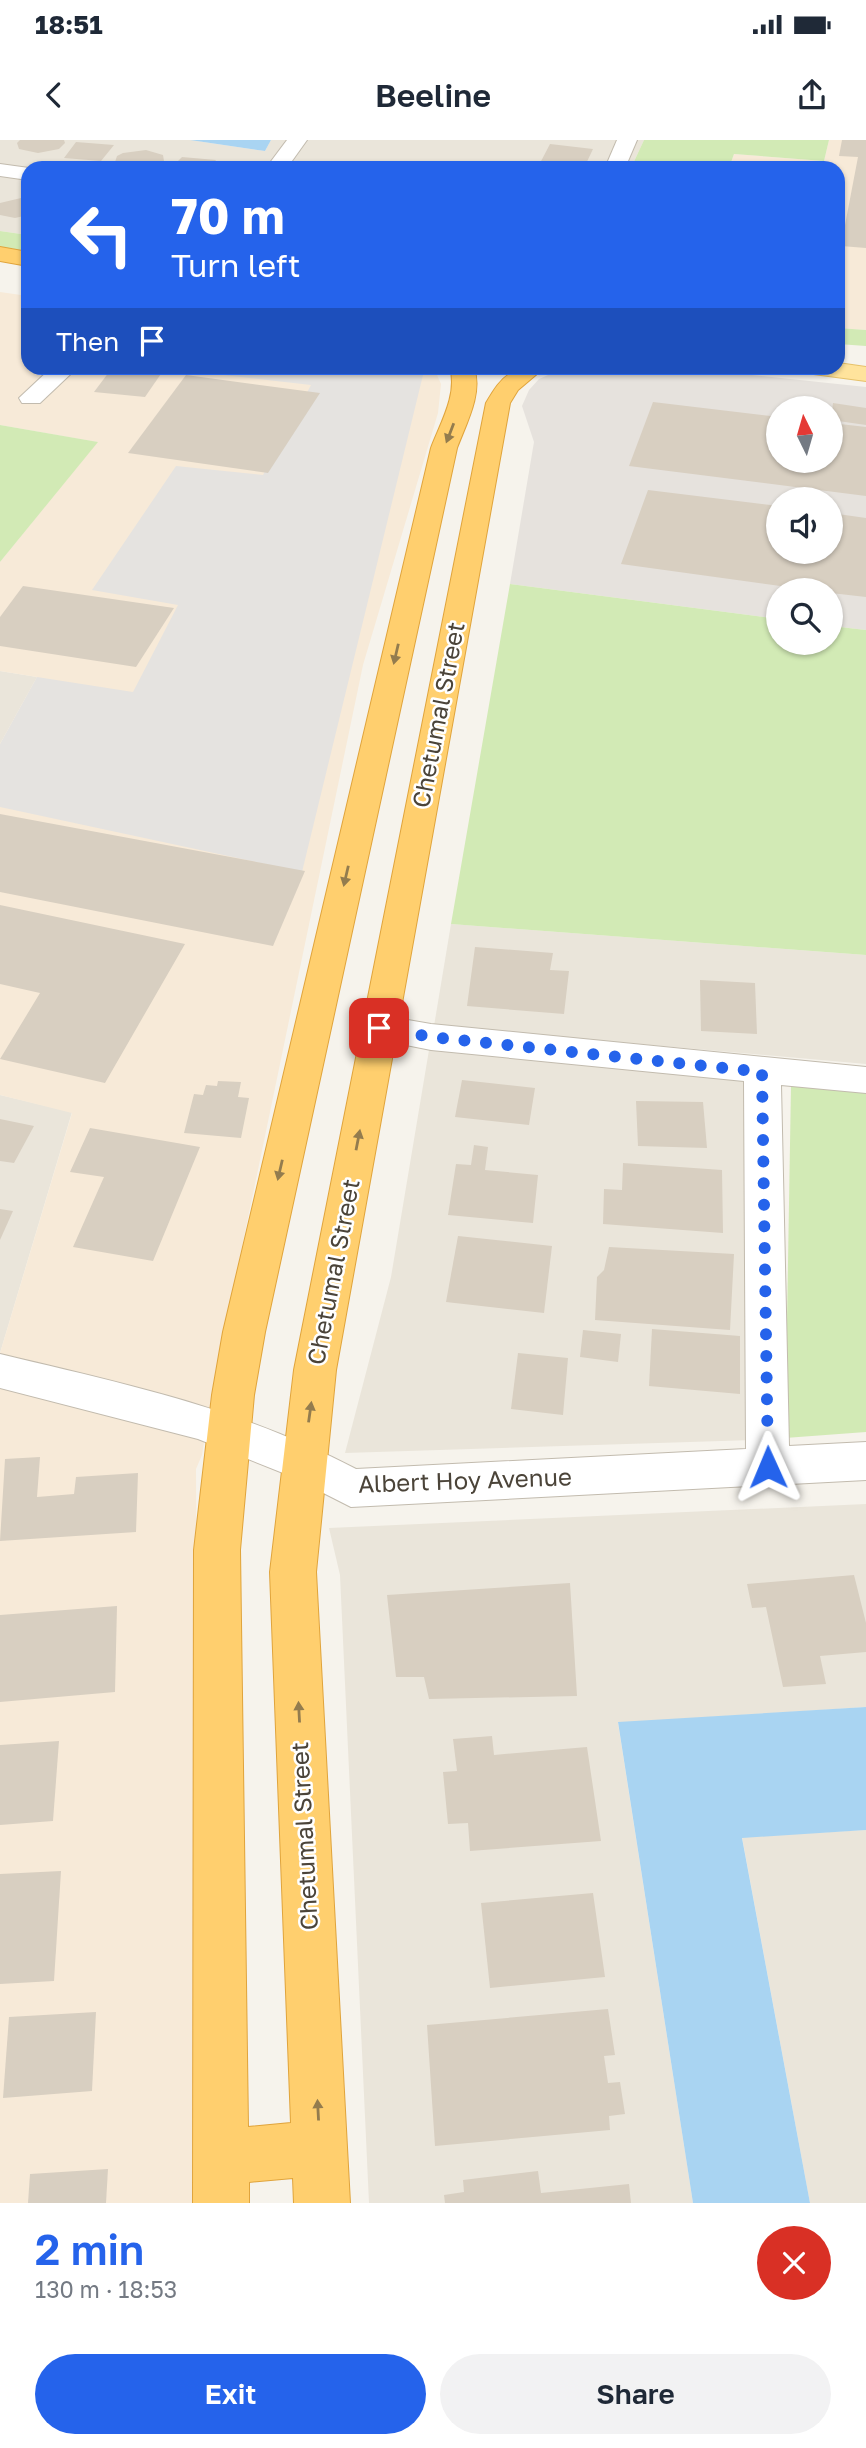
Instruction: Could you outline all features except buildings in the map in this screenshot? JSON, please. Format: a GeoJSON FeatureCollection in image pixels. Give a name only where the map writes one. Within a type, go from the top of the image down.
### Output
{"type":"FeatureCollection","features":[{"type":"Feature","properties":{"kind":"highway"},"geometry":{"type":"LineString","coordinates":[[0,254],[21,258]]}},
{"type":"Feature","properties":{"kind":"highway"},"geometry":{"type":"LineString","coordinates":[[0,272],[21,274]]}},
{"type":"Feature","properties":{"kind":"highway"},"geometry":{"type":"LineString","coordinates":[[320,2148],[220,2180],[217,1549],[229,1433],[244,1332],[444,448],[462,400],[465,375]]}},
{"type":"Feature","properties":{"kind":"highway","name":"Chetumal Street"},"geometry":{"type":"LineString","coordinates":[[322,2203],[293,1572],[303,1462],[315,1370],[498,403],[508,386],[523,375]]}},
{"type":"Feature","properties":{"kind":"highway"},"geometry":{"type":"LineString","coordinates":[[382,718],[438,723]]}},
{"type":"Feature","properties":{"kind":"main road"},"geometry":{"type":"LineString","coordinates":[[845,352],[866,354]]}},
{"type":"Feature","properties":{"kind":"main road"},"geometry":{"type":"LineString","coordinates":[[845,372],[866,374]]}},
{"type":"Feature","properties":{"kind":"street"},"geometry":{"type":"LineString","coordinates":[[281,161],[297,140]]}},
{"type":"Feature","properties":{"kind":"street"},"geometry":{"type":"LineString","coordinates":[[618,161],[627,140]]}},
{"type":"Feature","properties":{"kind":"street"},"geometry":{"type":"LineString","coordinates":[[0,170],[21,173]]}},
{"type":"Feature","properties":{"kind":"street"},"geometry":{"type":"LineString","coordinates":[[31,398],[57,375]]}},
{"type":"Feature","properties":{"kind":"street"},"geometry":{"type":"LineString","coordinates":[[379,1028],[431,1037],[762,1072],[866,1080]]}},
{"type":"Feature","properties":{"kind":"street"},"geometry":{"type":"LineString","coordinates":[[762,1072],[768,1467]]}},
{"type":"Feature","properties":{"kind":"street","name":"Albert Hoy Avenue"},"geometry":{"type":"LineString","coordinates":[[0,1371],[204,1422],[303,1462],[351,1488],[866,1461]]}},
{"type":"Feature","properties":{"kind":"shaded area"},"geometry":{"type":"Polygon","coordinates":[[[0,140],[190,140],[265,151],[271,140],[644,140],[634,161],[21,161],[21,234],[0,231],[0,140]]]}},
{"type":"Feature","properties":{"kind":"shaded area"},"geometry":{"type":"Polygon","coordinates":[[[829,140],[866,140],[866,330],[845,328],[845,161],[824,161],[829,140]]]}},
{"type":"Feature","properties":{"kind":"shaded area"},"geometry":{"type":"Polygon","coordinates":[[[734,154],[824,161],[732,161],[734,154]]]}},
{"type":"Feature","properties":{"kind":"shaded area"},"geometry":{"type":"Polygon","coordinates":[[[0,292],[21,295],[21,375],[437,375],[441,384],[438,413],[363,665],[213,1386],[202,1455],[196,1469],[199,2203],[0,2203],[0,1353],[72,1113],[0,1095],[0,744],[37,677],[0,671],[0,562],[97,442],[0,425],[0,292]]]}},
{"type":"Feature","properties":{"kind":"shaded area"},"geometry":{"type":"Polygon","coordinates":[[[225,375],[423,375],[302,872],[0,807],[0,744],[37,677],[133,692],[178,605],[92,590],[176,466],[263,475],[311,385],[225,375]]]}},
{"type":"Feature","properties":{"kind":"shaded area"},"geometry":{"type":"Polygon","coordinates":[[[548,375],[752,375],[866,387],[866,630],[843,627],[843,578],[766,578],[766,617],[510,584],[534,442],[522,406],[529,390],[539,379],[548,375]]]}},
{"type":"Feature","properties":{"kind":"shaded area"},"geometry":{"type":"Polygon","coordinates":[[[0,671],[37,677],[0,744],[0,671]]]}},
{"type":"Feature","properties":{"kind":"shaded area"},"geometry":{"type":"Polygon","coordinates":[[[451,924],[866,955],[866,1064],[434,1026],[451,924]]]}},
{"type":"Feature","properties":{"kind":"shaded area"},"geometry":{"type":"Polygon","coordinates":[[[429,1050],[749,1080],[753,1440],[345,1453],[391,1277],[429,1050]]]}},
{"type":"Feature","properties":{"kind":"shaded area"},"geometry":{"type":"Polygon","coordinates":[[[0,1095],[72,1112],[0,1353],[0,1095]]]}},
{"type":"Feature","properties":{"kind":"shaded area"},"geometry":{"type":"Polygon","coordinates":[[[866,1504],[866,1707],[618,1723],[693,2203],[369,2203],[340,1575],[329,1528],[866,1504]]]}},
{"type":"Feature","properties":{"kind":"shaded area"},"geometry":{"type":"Polygon","coordinates":[[[866,1830],[866,2203],[810,2203],[742,1837],[866,1830]]]}},
{"type":"Feature","properties":{"kind":"green space"},"geometry":{"type":"Polygon","coordinates":[[[644,140],[829,140],[824,161],[734,154],[732,161],[634,161],[644,140]]]}},
{"type":"Feature","properties":{"kind":"green space"},"geometry":{"type":"Polygon","coordinates":[[[0,231],[21,234],[21,250],[0,247],[0,231]]]}},
{"type":"Feature","properties":{"kind":"green space"},"geometry":{"type":"Polygon","coordinates":[[[845,328],[866,330],[866,346],[845,344],[845,328]]]}},
{"type":"Feature","properties":{"kind":"green space"},"geometry":{"type":"Polygon","coordinates":[[[0,425],[98,442],[0,562],[0,425]]]}},
{"type":"Feature","properties":{"kind":"green space"},"geometry":{"type":"Polygon","coordinates":[[[510,584],[766,617],[766,655],[843,655],[843,627],[866,630],[866,955],[451,924],[510,584]]]}},
{"type":"Feature","properties":{"kind":"green space"},"geometry":{"type":"Polygon","coordinates":[[[791,1086],[866,1093],[866,1432],[785,1438],[791,1086]]]}},
{"type":"Feature","properties":{"kind":"water"},"geometry":{"type":"Polygon","coordinates":[[[190,140],[271,140],[265,151],[190,140]]]}},
{"type":"Feature","properties":{"kind":"water"},"geometry":{"type":"Polygon","coordinates":[[[866,1707],[866,1830],[742,1838],[810,2203],[693,2203],[618,1722],[866,1707]]]}},
{"type":"Feature","properties":{"kind":"route"},"geometry":{"type":"LineString","coordinates":[[379,1028],[431,1037],[762,1072],[768,1467]]}}]}
